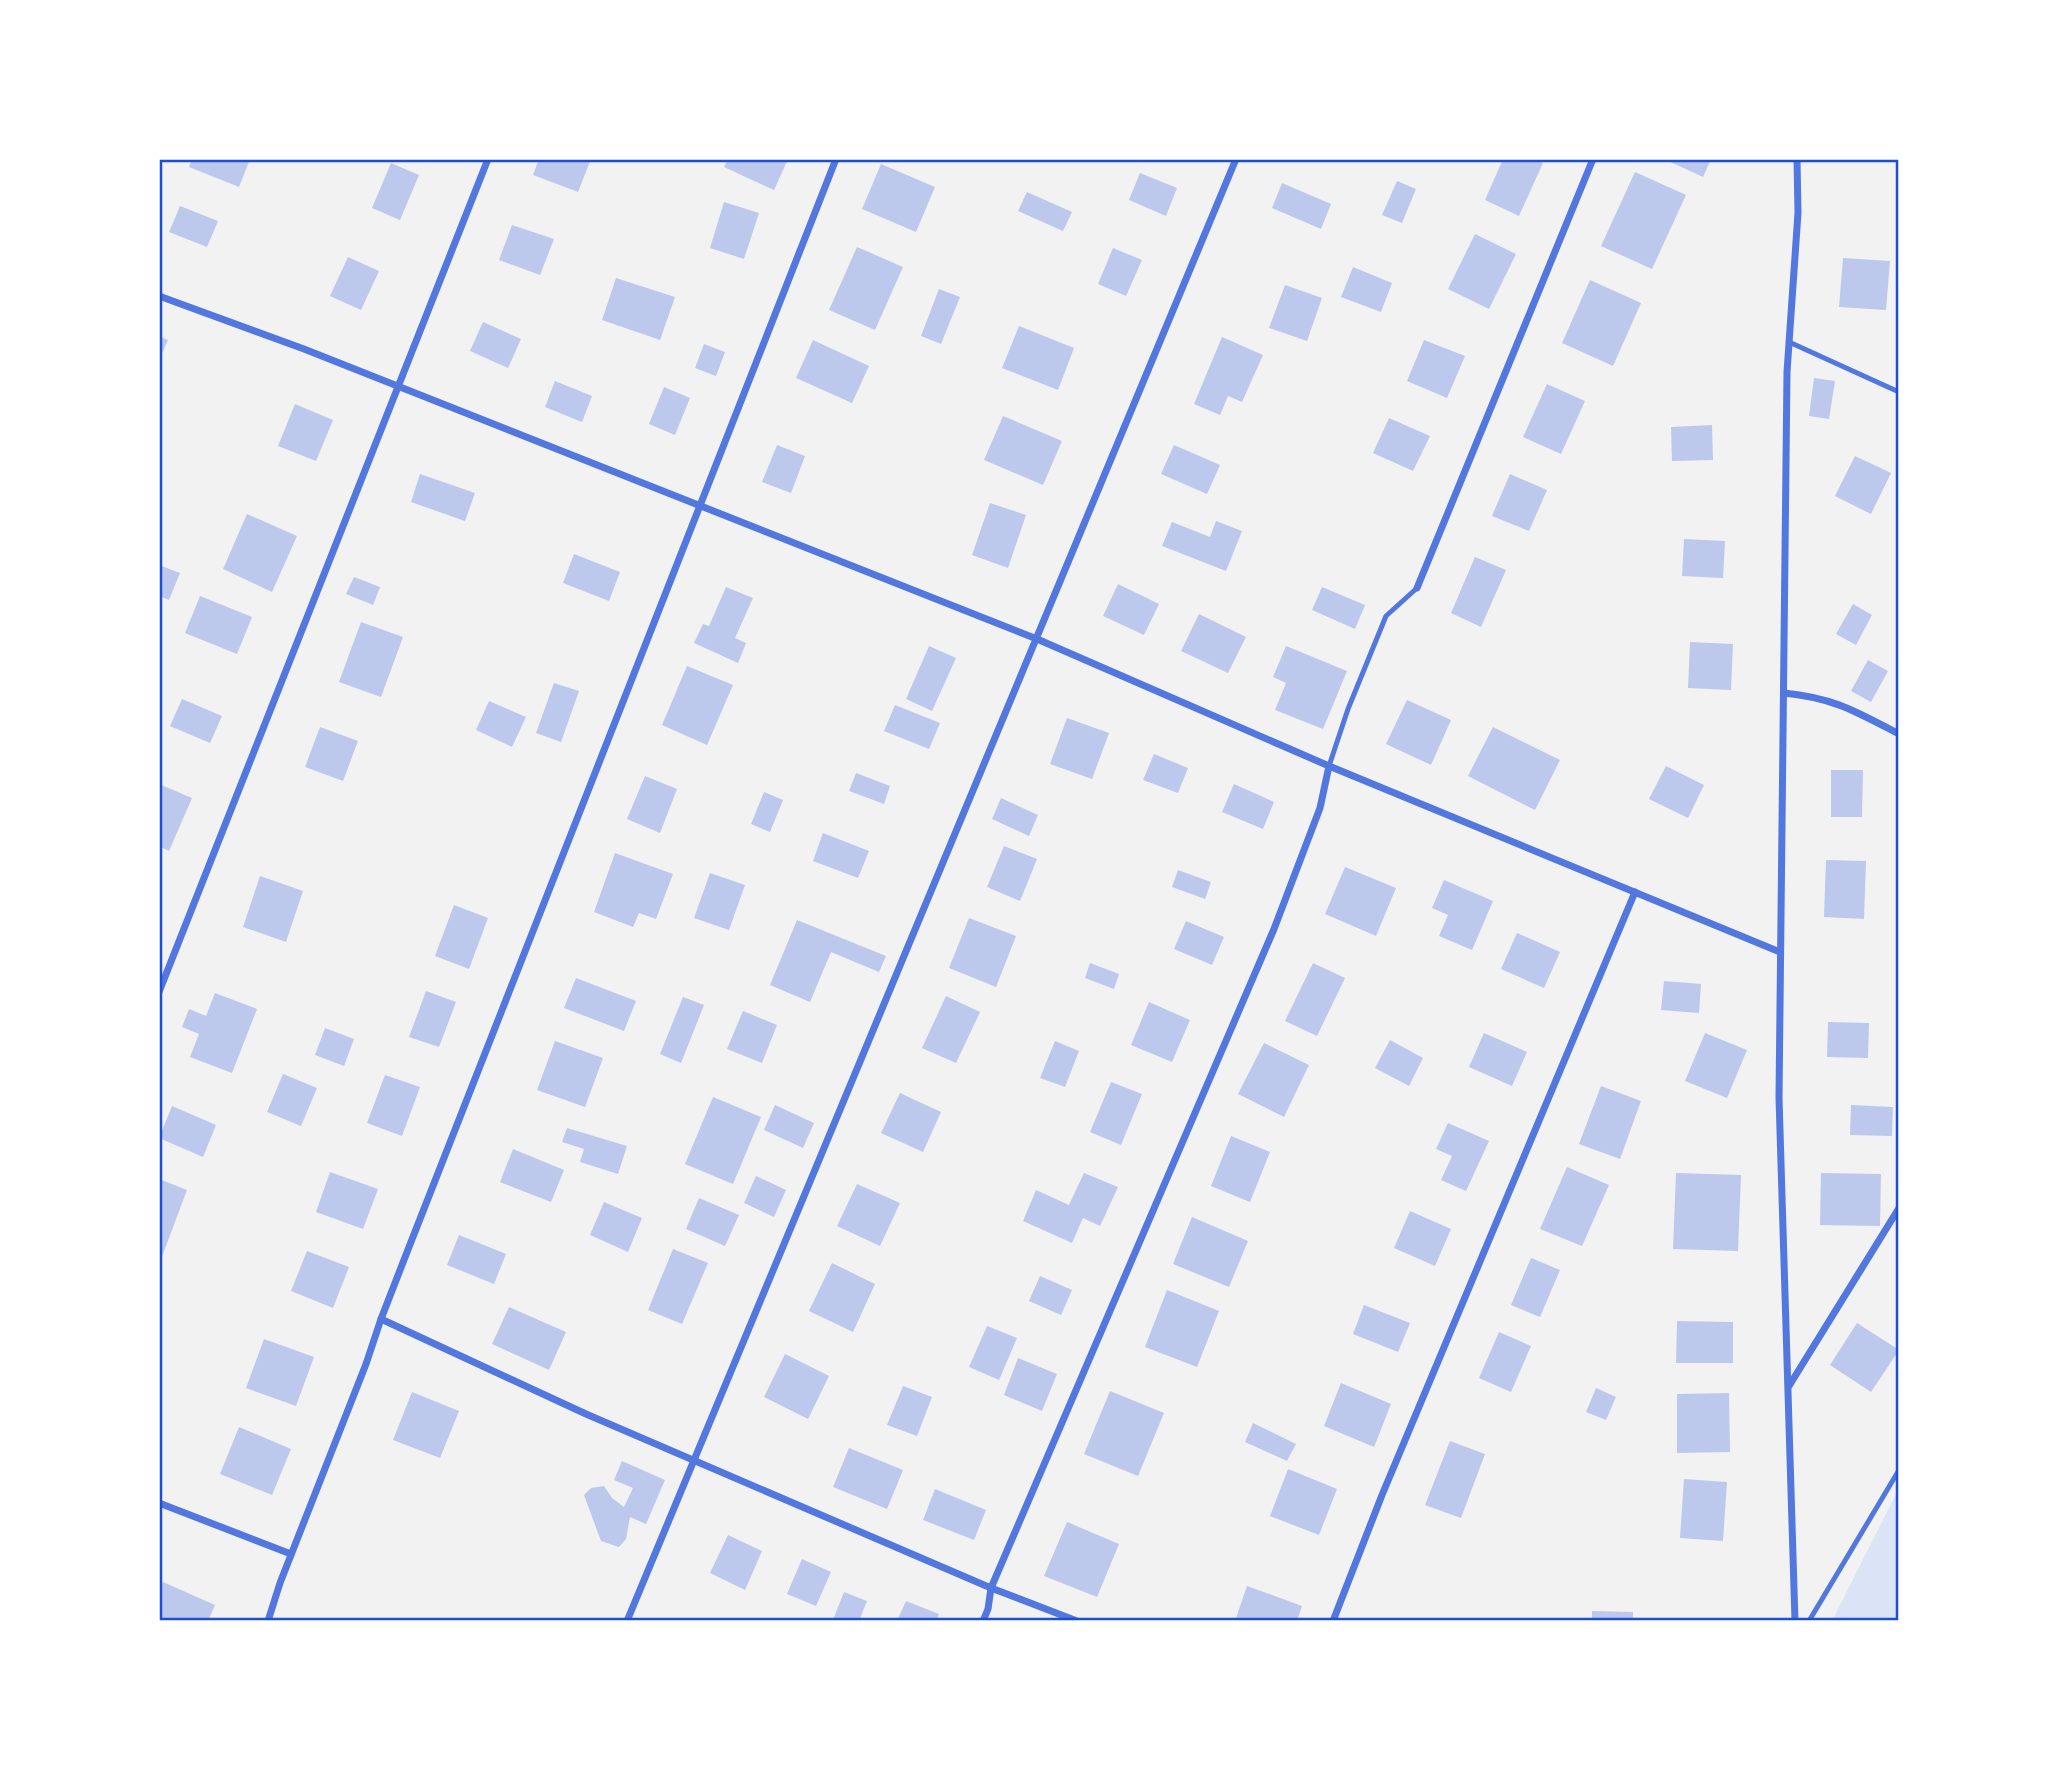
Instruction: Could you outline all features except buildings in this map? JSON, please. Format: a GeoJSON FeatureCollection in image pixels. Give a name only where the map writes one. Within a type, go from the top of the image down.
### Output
{"type":"FeatureCollection","features":[{"type":"Feature","properties":{"kind":"street"},"geometry":{"type":"LineString","coordinates":[[159,992],[488,159]]}},
{"type":"Feature","properties":{"kind":"street"},"geometry":{"type":"LineString","coordinates":[[268,1621],[381,1319],[702,507],[836,159]]}},
{"type":"Feature","properties":{"kind":"street"},"geometry":{"type":"LineString","coordinates":[[626,1621],[1236,159]]}},
{"type":"Feature","properties":{"kind":"street"},"geometry":{"type":"LineString","coordinates":[[1418,588],[1593,159]]}},
{"type":"Feature","properties":{"kind":"street"},"geometry":{"type":"LineString","coordinates":[[1795,1621],[1779,1098],[1787,372],[1798,213],[1797,159]]}},
{"type":"Feature","properties":{"kind":"street"},"geometry":{"type":"LineString","coordinates":[[159,296],[398,387],[1037,639],[1329,766],[1780,952]]}},
{"type":"Feature","properties":{"kind":"street"},"geometry":{"type":"LineString","coordinates":[[1784,692],[1815,696],[1842,704],[1899,734]]}},
{"type":"Feature","properties":{"kind":"street"},"geometry":{"type":"LineString","coordinates":[[983,1621],[991,1588],[1274,929],[1320,808],[1329,766]]}},
{"type":"Feature","properties":{"kind":"street"},"geometry":{"type":"LineString","coordinates":[[1334,1621],[1382,1495],[1635,892]]}},
{"type":"Feature","properties":{"kind":"street"},"geometry":{"type":"LineString","coordinates":[[1788,1387],[1899,1208]]}},
{"type":"Feature","properties":{"kind":"street"},"geometry":{"type":"LineString","coordinates":[[381,1319],[491,1372],[693,1461],[991,1588],[1077,1621]]}},
{"type":"Feature","properties":{"kind":"street"},"geometry":{"type":"LineString","coordinates":[[159,1503],[291,1554]]}},
{"type":"Feature","properties":{"kind":"lane"},"geometry":{"type":"LineString","coordinates":[[1790,342],[1899,392]]}},
{"type":"Feature","properties":{"kind":"lane"},"geometry":{"type":"LineString","coordinates":[[1329,766],[1348,709],[1386,616],[1418,588]]}},
{"type":"Feature","properties":{"kind":"lane"},"geometry":{"type":"LineString","coordinates":[[1809,1621],[1899,1470]]}},
{"type":"Feature","properties":{"kind":"shaded area"},"geometry":{"type":"Polygon","coordinates":[[[1899,1488],[1899,1621],[1832,1621],[1899,1488]]]}}]}
